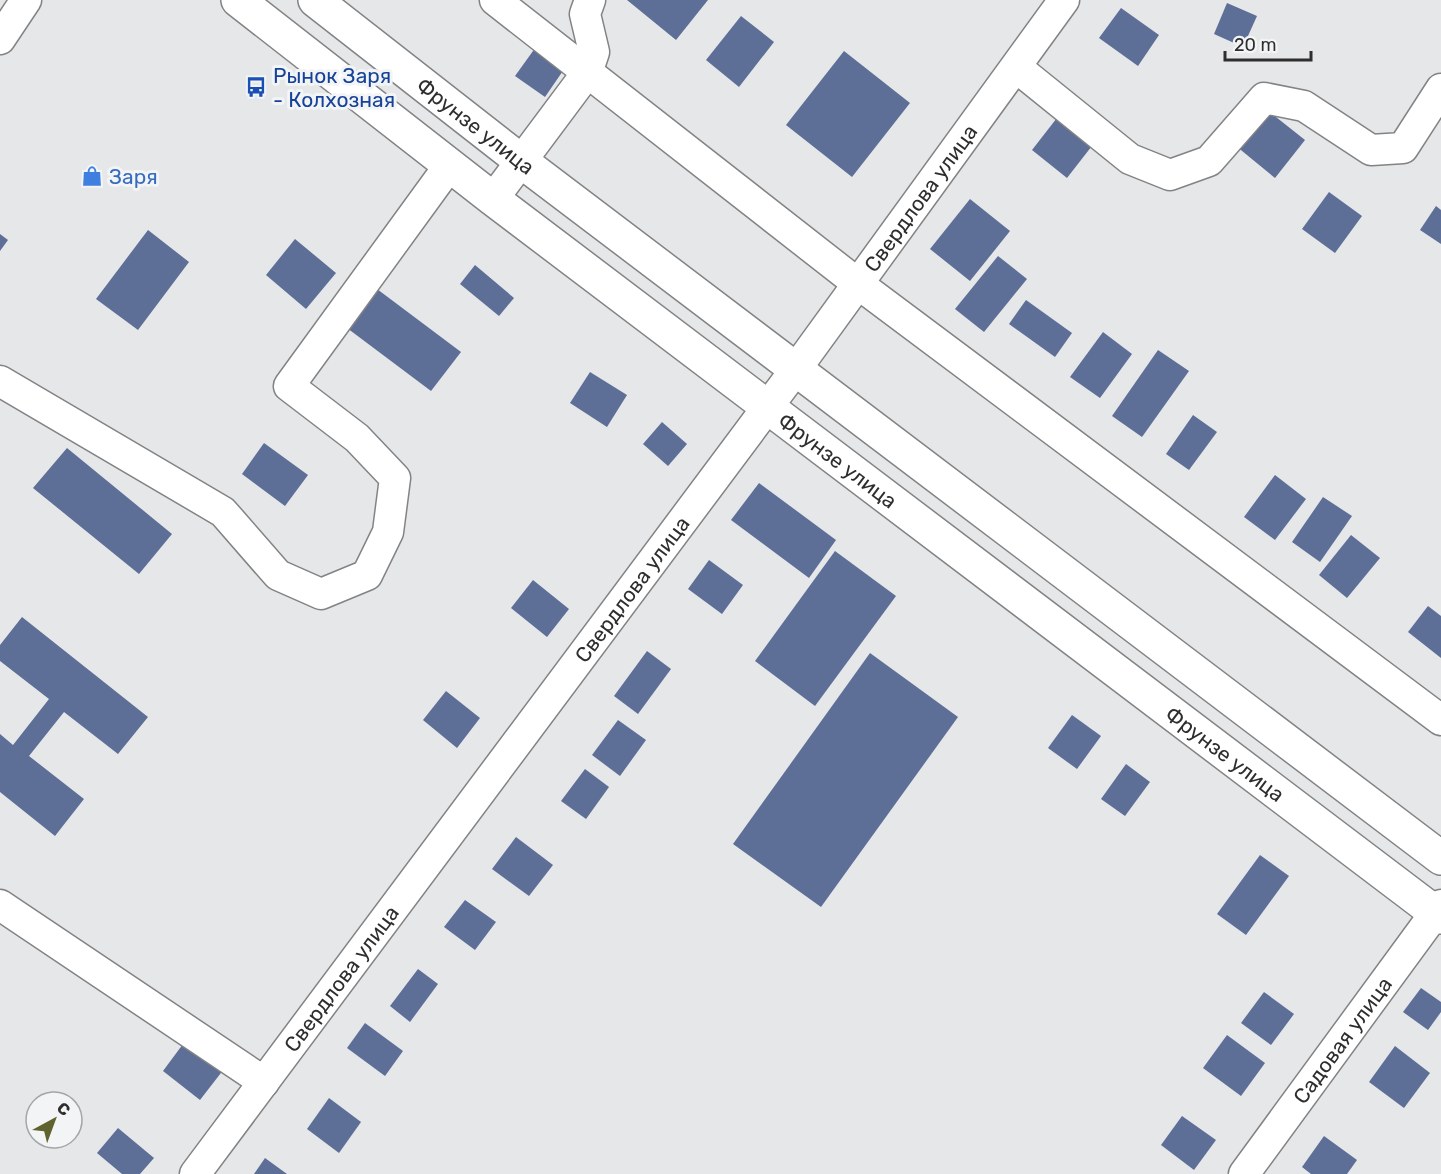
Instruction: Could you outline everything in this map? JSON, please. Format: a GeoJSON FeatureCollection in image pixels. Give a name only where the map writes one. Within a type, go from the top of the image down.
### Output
{"type":"FeatureCollection","features":[{"type":"Feature","properties":{"kind":"main road","name":"Фрунзе улица"},"geometry":{"type":"LineString","coordinates":[[238,0],[449,166],[768,408],[1439,911]]}},
{"type":"Feature","properties":{"kind":"main road","name":"Фрунзе улица"},"geometry":{"type":"LineString","coordinates":[[315,0],[521,161],[1441,858]]}},
{"type":"Feature","properties":{"kind":"street"},"geometry":{"type":"LineString","coordinates":[[0,39],[26,0]]}},
{"type":"Feature","properties":{"kind":"street"},"geometry":{"type":"LineString","coordinates":[[495,0],[857,283],[1441,720]]}},
{"type":"Feature","properties":{"kind":"street"},"geometry":{"type":"LineString","coordinates":[[493,199],[587,73],[594,52],[585,14],[590,0]]}},
{"type":"Feature","properties":{"kind":"street","name":"Свердлова улица"},"geometry":{"type":"LineString","coordinates":[[195,1174],[768,408],[1064,0]]}},
{"type":"Feature","properties":{"kind":"street"},"geometry":{"type":"LineString","coordinates":[[1016,67],[1130,159],[1170,175],[1209,161],[1264,98],[1304,106],[1371,150],[1403,148],[1441,89]]}},
{"type":"Feature","properties":{"kind":"street"},"geometry":{"type":"LineString","coordinates":[[2,388],[222,512],[278,575],[321,594],[367,575],[388,532],[395,478],[357,438],[289,386],[449,166]]}},
{"type":"Feature","properties":{"kind":"street"},"geometry":{"type":"LineString","coordinates":[[0,905],[264,1082]]}},
{"type":"Feature","properties":{"kind":"street","name":"Садовая улица"},"geometry":{"type":"LineString","coordinates":[[1244,1174],[1439,911]]}},
{"type":"Feature","properties":{"kind":"building"},"geometry":{"type":"Polygon","coordinates":[[[627,0],[708,0],[676,40],[627,0]]]}},
{"type":"Feature","properties":{"kind":"building"},"geometry":{"type":"Polygon","coordinates":[[[1227,3],[1257,16],[1243,47],[1214,34],[1227,3]]]}},
{"type":"Feature","properties":{"kind":"building"},"geometry":{"type":"Polygon","coordinates":[[[1121,8],[1159,35],[1138,66],[1099,38],[1121,8]]]}},
{"type":"Feature","properties":{"kind":"building"},"geometry":{"type":"Polygon","coordinates":[[[741,16],[774,42],[739,87],[706,60],[741,16]]]}},
{"type":"Feature","properties":{"kind":"building"},"geometry":{"type":"Polygon","coordinates":[[[538,44],[567,65],[545,97],[515,76],[538,44]]]}},
{"type":"Feature","properties":{"kind":"building"},"geometry":{"type":"Polygon","coordinates":[[[844,51],[910,103],[852,177],[786,125],[844,51]]]}},
{"type":"Feature","properties":{"kind":"building"},"geometry":{"type":"Polygon","coordinates":[[[1266,109],[1305,140],[1275,178],[1236,146],[1266,109]]]}},
{"type":"Feature","properties":{"kind":"building"},"geometry":{"type":"Polygon","coordinates":[[[1060,114],[1095,142],[1067,178],[1032,150],[1060,114]]]}},
{"type":"Feature","properties":{"kind":"building"},"geometry":{"type":"Polygon","coordinates":[[[1329,192],[1362,216],[1335,253],[1302,229],[1329,192]]]}},
{"type":"Feature","properties":{"kind":"building"},"geometry":{"type":"Polygon","coordinates":[[[970,199],[1010,231],[970,281],[930,249],[970,199]]]}},
{"type":"Feature","properties":{"kind":"building"},"geometry":{"type":"Polygon","coordinates":[[[1436,206],[1441,210],[1441,244],[1420,230],[1436,206]]]}},
{"type":"Feature","properties":{"kind":"building"},"geometry":{"type":"Polygon","coordinates":[[[148,230],[189,262],[138,330],[96,299],[148,230]]]}},
{"type":"Feature","properties":{"kind":"building"},"geometry":{"type":"Polygon","coordinates":[[[0,234],[8,240],[0,251],[0,234]]]}},
{"type":"Feature","properties":{"kind":"building"},"geometry":{"type":"Polygon","coordinates":[[[295,239],[336,273],[306,309],[266,275],[295,239]]]}},
{"type":"Feature","properties":{"kind":"building"},"geometry":{"type":"Polygon","coordinates":[[[998,256],[1027,279],[984,332],[955,309],[998,256]]]}},
{"type":"Feature","properties":{"kind":"building"},"geometry":{"type":"Polygon","coordinates":[[[475,265],[514,298],[499,316],[460,284],[475,265]]]}},
{"type":"Feature","properties":{"kind":"building"},"geometry":{"type":"Polygon","coordinates":[[[377,289],[461,352],[431,391],[347,328],[377,289]]]}},
{"type":"Feature","properties":{"kind":"building"},"geometry":{"type":"Polygon","coordinates":[[[1026,300],[1072,333],[1055,357],[1009,324],[1026,300]]]}},
{"type":"Feature","properties":{"kind":"building"},"geometry":{"type":"Polygon","coordinates":[[[1103,332],[1132,354],[1100,398],[1070,377],[1103,332]]]}},
{"type":"Feature","properties":{"kind":"building"},"geometry":{"type":"Polygon","coordinates":[[[1158,350],[1189,371],[1142,437],[1112,416],[1158,350]]]}},
{"type":"Feature","properties":{"kind":"building"},"geometry":{"type":"Polygon","coordinates":[[[590,372],[627,395],[607,427],[570,403],[590,372]]]}},
{"type":"Feature","properties":{"kind":"building"},"geometry":{"type":"Polygon","coordinates":[[[1193,415],[1217,432],[1189,470],[1166,454],[1193,415]]]}},
{"type":"Feature","properties":{"kind":"building"},"geometry":{"type":"Polygon","coordinates":[[[662,422],[687,444],[668,466],[643,444],[662,422]]]}},
{"type":"Feature","properties":{"kind":"building"},"geometry":{"type":"Polygon","coordinates":[[[264,443],[308,475],[285,506],[242,474],[264,443]]]}},
{"type":"Feature","properties":{"kind":"building"},"geometry":{"type":"Polygon","coordinates":[[[67,448],[172,534],[139,574],[33,488],[67,448]]]}},
{"type":"Feature","properties":{"kind":"building"},"geometry":{"type":"Polygon","coordinates":[[[1275,475],[1306,499],[1275,540],[1244,517],[1275,475]]]}},
{"type":"Feature","properties":{"kind":"building"},"geometry":{"type":"Polygon","coordinates":[[[759,483],[836,540],[809,578],[731,520],[759,483]]]}},
{"type":"Feature","properties":{"kind":"building"},"geometry":{"type":"Polygon","coordinates":[[[1323,497],[1352,516],[1320,562],[1292,542],[1323,497]]]}},
{"type":"Feature","properties":{"kind":"building"},"geometry":{"type":"Polygon","coordinates":[[[1351,535],[1380,558],[1347,598],[1319,575],[1351,535]]]}},
{"type":"Feature","properties":{"kind":"building"},"geometry":{"type":"Polygon","coordinates":[[[835,551],[896,596],[815,706],[755,661],[835,551]]]}},
{"type":"Feature","properties":{"kind":"building"},"geometry":{"type":"Polygon","coordinates":[[[709,560],[743,585],[722,614],[688,589],[709,560]]]}},
{"type":"Feature","properties":{"kind":"building"},"geometry":{"type":"Polygon","coordinates":[[[533,580],[569,609],[547,637],[511,608],[533,580]]]}},
{"type":"Feature","properties":{"kind":"building"},"geometry":{"type":"Polygon","coordinates":[[[1428,606],[1441,616],[1441,658],[1408,632],[1428,606]]]}},
{"type":"Feature","properties":{"kind":"building"},"geometry":{"type":"Polygon","coordinates":[[[22,617],[148,717],[118,754],[64,712],[29,756],[84,799],[55,836],[0,792],[0,734],[13,745],[49,699],[0,661],[0,645],[22,617]]]}},
{"type":"Feature","properties":{"kind":"building"},"geometry":{"type":"Polygon","coordinates":[[[647,651],[671,669],[638,714],[614,696],[647,651]]]}},
{"type":"Feature","properties":{"kind":"building"},"geometry":{"type":"Polygon","coordinates":[[[870,653],[958,717],[821,907],[733,844],[870,653]]]}},
{"type":"Feature","properties":{"kind":"building"},"geometry":{"type":"Polygon","coordinates":[[[446,691],[480,718],[457,748],[423,720],[446,691]]]}},
{"type":"Feature","properties":{"kind":"building"},"geometry":{"type":"Polygon","coordinates":[[[1072,715],[1101,736],[1077,769],[1048,748],[1072,715]]]}},
{"type":"Feature","properties":{"kind":"building"},"geometry":{"type":"Polygon","coordinates":[[[618,720],[646,740],[620,776],[592,755],[618,720]]]}},
{"type":"Feature","properties":{"kind":"building"},"geometry":{"type":"Polygon","coordinates":[[[1126,764],[1150,782],[1125,816],[1101,799],[1126,764]]]}},
{"type":"Feature","properties":{"kind":"building"},"geometry":{"type":"Polygon","coordinates":[[[585,769],[609,787],[586,819],[561,801],[585,769]]]}},
{"type":"Feature","properties":{"kind":"building"},"geometry":{"type":"Polygon","coordinates":[[[516,837],[553,865],[529,896],[492,869],[516,837]]]}},
{"type":"Feature","properties":{"kind":"building"},"geometry":{"type":"Polygon","coordinates":[[[1260,855],[1289,876],[1246,935],[1217,914],[1260,855]]]}},
{"type":"Feature","properties":{"kind":"building"},"geometry":{"type":"Polygon","coordinates":[[[465,900],[496,922],[475,950],[444,927],[465,900]]]}},
{"type":"Feature","properties":{"kind":"building"},"geometry":{"type":"Polygon","coordinates":[[[418,969],[438,984],[410,1022],[390,1006],[418,969]]]}},
{"type":"Feature","properties":{"kind":"building"},"geometry":{"type":"Polygon","coordinates":[[[1421,988],[1441,1002],[1441,1012],[1428,1030],[1403,1012],[1421,988]]]}},
{"type":"Feature","properties":{"kind":"building"},"geometry":{"type":"Polygon","coordinates":[[[1264,992],[1294,1014],[1271,1045],[1241,1023],[1264,992]]]}},
{"type":"Feature","properties":{"kind":"building"},"geometry":{"type":"Polygon","coordinates":[[[365,1023],[403,1051],[385,1076],[347,1048],[365,1023]]]}},
{"type":"Feature","properties":{"kind":"building"},"geometry":{"type":"Polygon","coordinates":[[[1227,1035],[1265,1063],[1241,1096],[1203,1068],[1227,1035]]]}},
{"type":"Feature","properties":{"kind":"building"},"geometry":{"type":"Polygon","coordinates":[[[186,1040],[224,1069],[200,1100],[163,1071],[186,1040]]]}},
{"type":"Feature","properties":{"kind":"building"},"geometry":{"type":"Polygon","coordinates":[[[1395,1046],[1430,1073],[1404,1108],[1369,1082],[1395,1046]]]}},
{"type":"Feature","properties":{"kind":"building"},"geometry":{"type":"Polygon","coordinates":[[[329,1098],[361,1122],[339,1153],[307,1129],[329,1098]]]}},
{"type":"Feature","properties":{"kind":"building"},"geometry":{"type":"Polygon","coordinates":[[[1182,1116],[1216,1140],[1194,1170],[1161,1145],[1182,1116]]]}},
{"type":"Feature","properties":{"kind":"building"},"geometry":{"type":"Polygon","coordinates":[[[118,1128],[154,1158],[140,1174],[122,1174],[97,1153],[118,1128]]]}},
{"type":"Feature","properties":{"kind":"building"},"geometry":{"type":"Polygon","coordinates":[[[1324,1136],[1357,1160],[1347,1174],[1311,1174],[1302,1167],[1324,1136]]]}},
{"type":"Feature","properties":{"kind":"building"},"geometry":{"type":"Polygon","coordinates":[[[265,1158],[287,1174],[254,1174],[265,1158]]]}},
{"type":"Feature","properties":{"kind":"place","name":"Рынок Заря - Колхозная"},"geometry":{"type":"Point","coordinates":[256,87]}},
{"type":"Feature","properties":{"kind":"place","name":"Заря"},"geometry":{"type":"Point","coordinates":[92,176]}}]}
